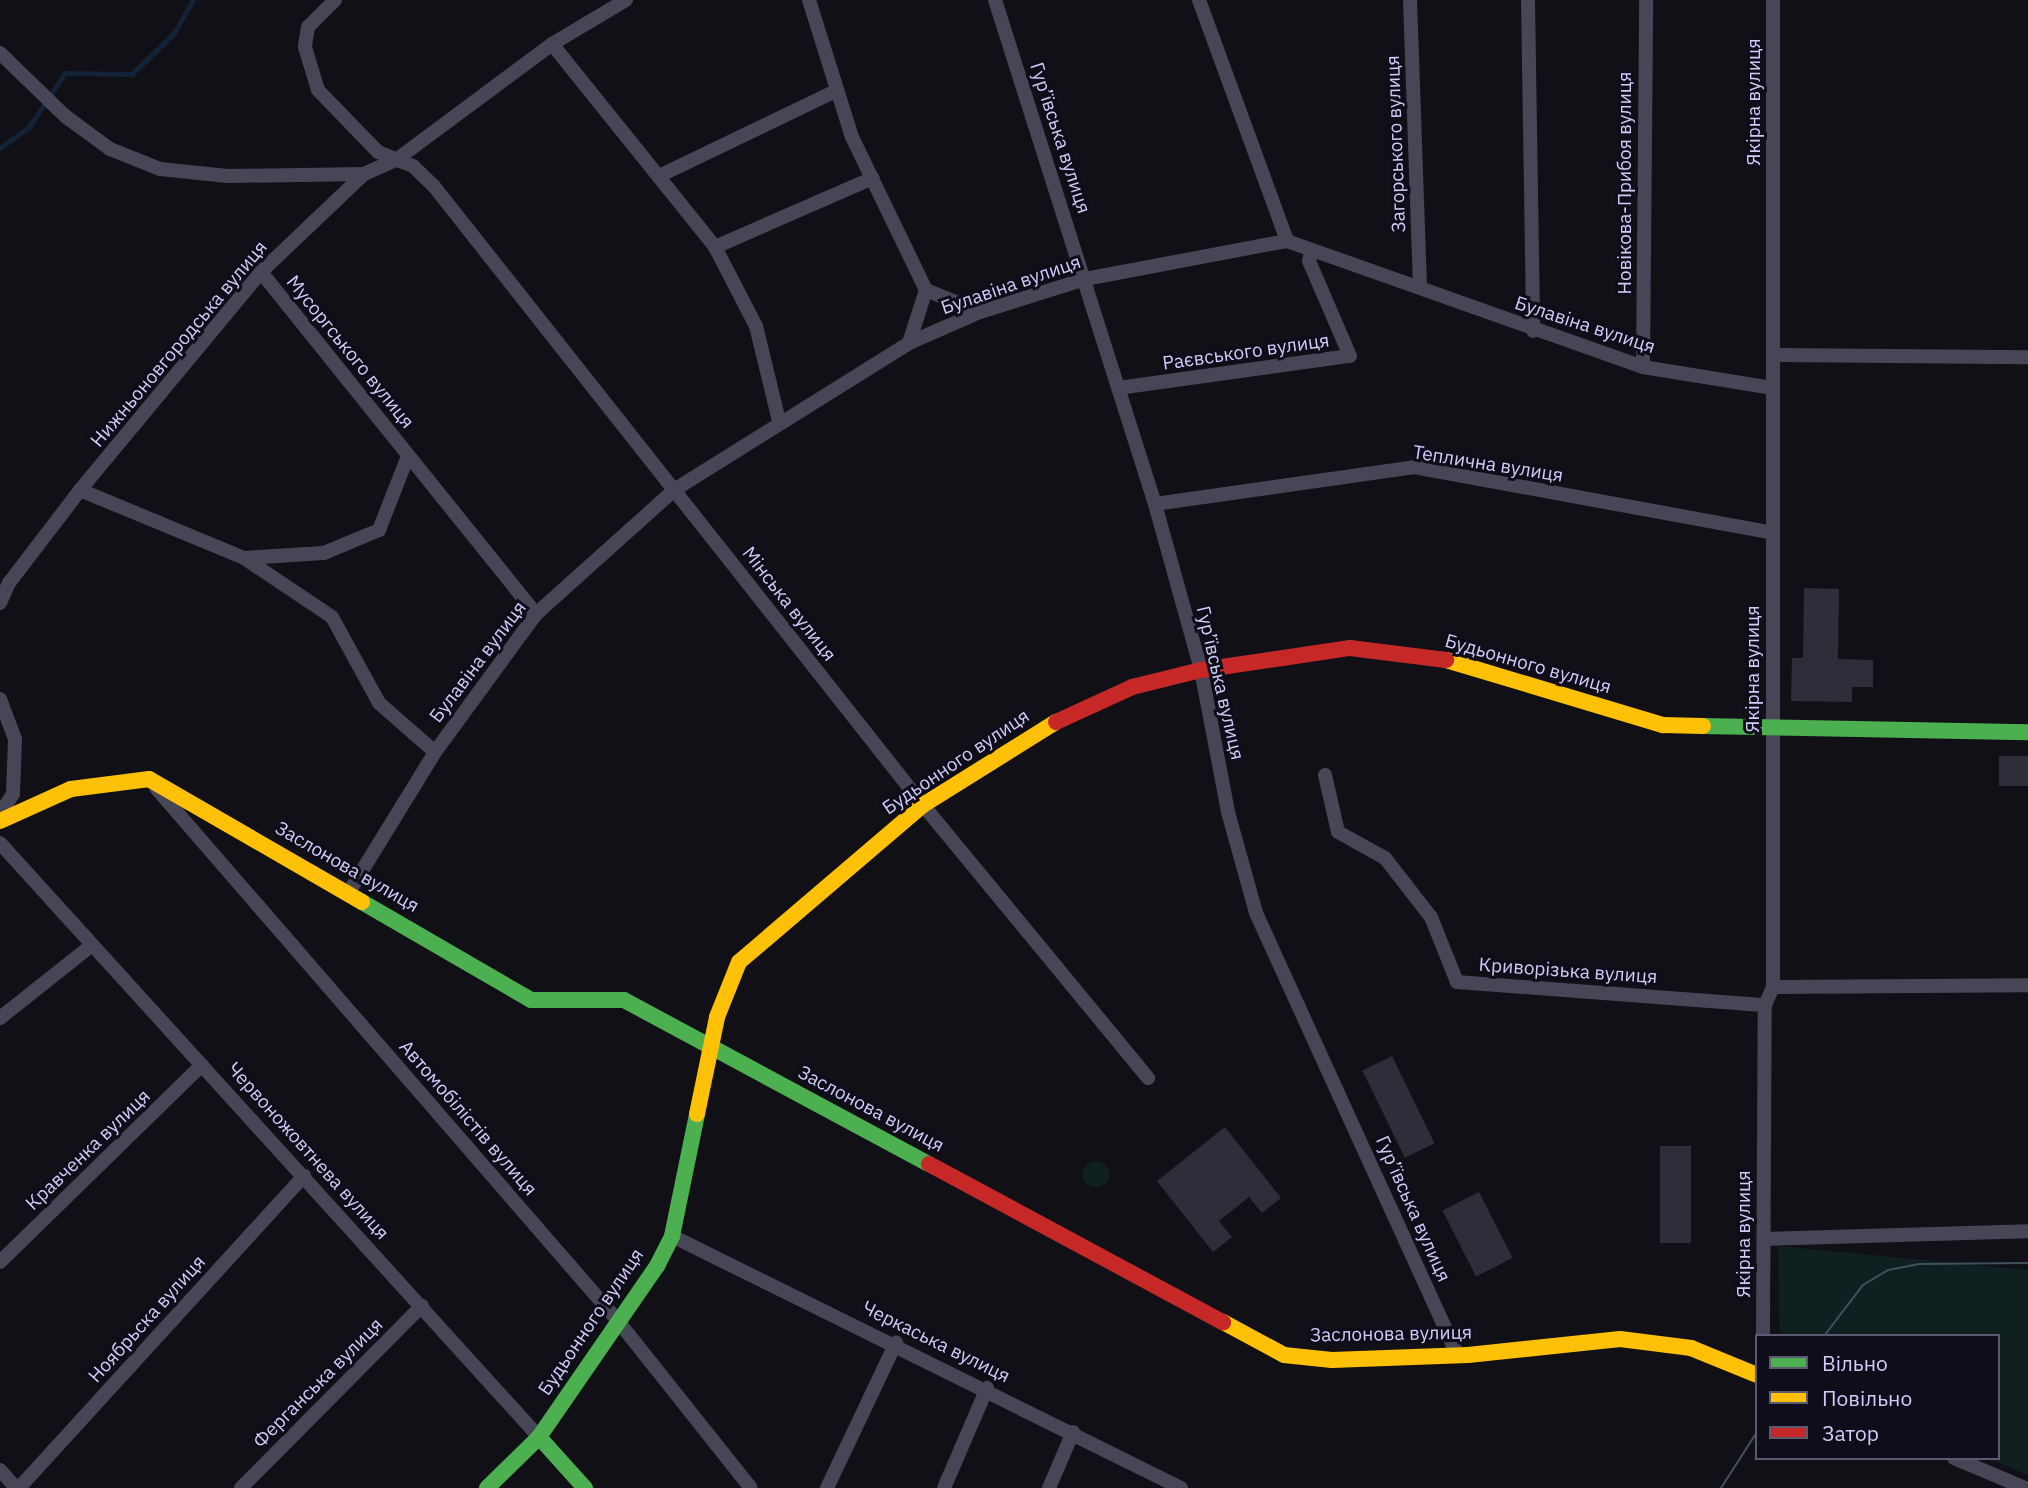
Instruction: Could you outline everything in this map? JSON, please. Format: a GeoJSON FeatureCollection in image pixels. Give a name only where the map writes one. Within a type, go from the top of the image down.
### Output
{"type":"FeatureCollection","features":[{"type":"Feature","properties":{"kind":"main road","name":"Будьонного вулиця"},"geometry":{"type":"LineString","coordinates":[[487,1488],[539,1437],[618,1321],[671,1236],[709,1047],[739,962],[923,805],[1076,709],[1132,687],[1201,670],[1350,648],[1450,661],[1663,725],[1772,730],[2028,732]]}},
{"type":"Feature","properties":{"kind":"main road","name":"Заслонова вулиця"},"geometry":{"type":"LineString","coordinates":[[149,779],[349,892],[531,1000],[624,1000],[1284,1355],[1332,1360],[1457,1355],[1620,1339],[1690,1348],[1755,1374]]}},
{"type":"Feature","properties":{"kind":"main road"},"geometry":{"type":"LineString","coordinates":[[0,821],[71,789],[149,779]]}},
{"type":"Feature","properties":{"kind":"main road","name":"Червоножовтнева вулиця"},"geometry":{"type":"LineString","coordinates":[[539,1437],[585,1488]]}},
{"type":"Feature","properties":{"kind":"street","name":"Мінська вулиця"},"geometry":{"type":"LineString","coordinates":[[335,0],[308,27],[309,68],[318,90],[355,130],[396,160],[413,166],[433,185],[923,805],[1148,1078]]}},
{"type":"Feature","properties":{"kind":"street","name":"Нижньоновгородська вулиця"},"geometry":{"type":"LineString","coordinates":[[0,603],[9,583],[80,490],[261,272],[364,174],[396,160],[552,44],[626,0]]}},
{"type":"Feature","properties":{"kind":"street"},"geometry":{"type":"LineString","coordinates":[[808,0],[836,91],[873,178],[926,290],[980,312]]}},
{"type":"Feature","properties":{"kind":"street","name":"Гур’ївська вулиця"},"geometry":{"type":"LineString","coordinates":[[995,0],[1155,504],[1201,670],[1228,812],[1256,912],[1457,1355]]}},
{"type":"Feature","properties":{"kind":"street"},"geometry":{"type":"LineString","coordinates":[[1199,0],[1287,241]]}},
{"type":"Feature","properties":{"kind":"street","name":"Загорського вулиця"},"geometry":{"type":"LineString","coordinates":[[1410,0],[1420,286]]}},
{"type":"Feature","properties":{"kind":"street"},"geometry":{"type":"LineString","coordinates":[[1528,0],[1533,331]]}},
{"type":"Feature","properties":{"kind":"street","name":"Новікова-Прибоя вулиця"},"geometry":{"type":"LineString","coordinates":[[1643,367],[1646,0]]}},
{"type":"Feature","properties":{"kind":"street","name":"Якірна вулиця"},"geometry":{"type":"LineString","coordinates":[[1763,1334],[1765,1006],[1773,987],[1773,0]]}},
{"type":"Feature","properties":{"kind":"street"},"geometry":{"type":"LineString","coordinates":[[552,44],[715,247],[756,326],[779,421]]}},
{"type":"Feature","properties":{"kind":"street"},"geometry":{"type":"LineString","coordinates":[[0,53],[65,116],[110,149],[160,169],[229,176],[364,174]]}},
{"type":"Feature","properties":{"kind":"street"},"geometry":{"type":"LineString","coordinates":[[659,176],[836,91]]}},
{"type":"Feature","properties":{"kind":"street"},"geometry":{"type":"LineString","coordinates":[[715,247],[873,178]]}},
{"type":"Feature","properties":{"kind":"street","name":"Булавіна вулиця"},"geometry":{"type":"LineString","coordinates":[[349,892],[435,752],[536,614],[674,490],[779,421],[909,343],[980,312],[1084,279],[1287,241],[1311,252],[1420,286],[1533,331],[1643,367],[1773,388]]}},
{"type":"Feature","properties":{"kind":"street","name":"Раєвського вулиця"},"geometry":{"type":"LineString","coordinates":[[1118,388],[1350,356],[1309,261],[1311,252]]}},
{"type":"Feature","properties":{"kind":"street","name":"Мусоргського вулиця"},"geometry":{"type":"LineString","coordinates":[[261,272],[536,614]]}},
{"type":"Feature","properties":{"kind":"street"},"geometry":{"type":"LineString","coordinates":[[909,343],[926,290]]}},
{"type":"Feature","properties":{"kind":"street"},"geometry":{"type":"LineString","coordinates":[[1774,355],[2028,357]]}},
{"type":"Feature","properties":{"kind":"street","name":"Мусоргського вулиця"},"geometry":{"type":"LineString","coordinates":[[244,558],[324,554],[379,530],[408,456]]}},
{"type":"Feature","properties":{"kind":"street","name":"Теплична вулиця"},"geometry":{"type":"LineString","coordinates":[[1155,504],[1414,467],[1772,533]]}},
{"type":"Feature","properties":{"kind":"street","name":"Мусоргського вулиця"},"geometry":{"type":"LineString","coordinates":[[80,490],[244,558],[332,617],[379,702],[435,752]]}},
{"type":"Feature","properties":{"kind":"street"},"geometry":{"type":"LineString","coordinates":[[0,699],[15,739],[13,794],[0,814]]}},
{"type":"Feature","properties":{"kind":"street","name":"Криворізька вулиця"},"geometry":{"type":"LineString","coordinates":[[1325,775],[1338,832],[1385,858],[1431,917],[1457,982],[1765,1006]]}},
{"type":"Feature","properties":{"kind":"street","name":"Автомобілістів вулиця"},"geometry":{"type":"LineString","coordinates":[[149,779],[618,1321],[751,1488]]}},
{"type":"Feature","properties":{"kind":"street","name":"Червоножовтнева вулиця"},"geometry":{"type":"LineString","coordinates":[[0,843],[539,1437]]}},
{"type":"Feature","properties":{"kind":"street"},"geometry":{"type":"LineString","coordinates":[[0,1018],[92,945]]}},
{"type":"Feature","properties":{"kind":"street"},"geometry":{"type":"LineString","coordinates":[[1773,987],[2028,985]]}},
{"type":"Feature","properties":{"kind":"street","name":"Кравченка вулиця"},"geometry":{"type":"LineString","coordinates":[[0,1262],[202,1065]]}},
{"type":"Feature","properties":{"kind":"street","name":"Ноябрьска вулиця"},"geometry":{"type":"LineString","coordinates":[[17,1488],[304,1176]]}},
{"type":"Feature","properties":{"kind":"street"},"geometry":{"type":"LineString","coordinates":[[1764,1239],[2028,1231]]}},
{"type":"Feature","properties":{"kind":"street","name":"Черкаська вулиця"},"geometry":{"type":"LineString","coordinates":[[671,1236],[896,1343],[1181,1488]]}},
{"type":"Feature","properties":{"kind":"street","name":"Ферганська вулиця"},"geometry":{"type":"LineString","coordinates":[[241,1488],[422,1306]]}},
{"type":"Feature","properties":{"kind":"street"},"geometry":{"type":"LineString","coordinates":[[827,1488],[896,1343]]}},
{"type":"Feature","properties":{"kind":"street"},"geometry":{"type":"LineString","coordinates":[[944,1488],[987,1388]]}},
{"type":"Feature","properties":{"kind":"street"},"geometry":{"type":"LineString","coordinates":[[1049,1488],[1073,1432]]}},
{"type":"Feature","properties":{"kind":"street"},"geometry":{"type":"LineString","coordinates":[[1959,1460],[2025,1488]]}},
{"type":"Feature","properties":{"kind":"street"},"geometry":{"type":"LineString","coordinates":[[0,1470],[17,1488]]}},
{"type":"Feature","properties":{"kind":"shaded area"},"geometry":{"type":"Polygon","coordinates":[[[1096,1161],[1105,1165],[1109,1174],[1105,1183],[1096,1187],[1087,1183],[1083,1174],[1087,1165],[1096,1161]]]}},
{"type":"Feature","properties":{"kind":"shaded area"},"geometry":{"type":"Polygon","coordinates":[[[1778,1246],[2028,1270],[2028,1475],[1993,1460],[2000,1460],[2000,1334],[1780,1334],[1778,1246]]]}},
{"type":"Feature","properties":{"kind":"building"},"geometry":{"type":"Polygon","coordinates":[[[1804,588],[1839,589],[1838,659],[1873,660],[1873,687],[1852,687],[1852,702],[1791,701],[1792,658],[1803,658],[1804,588]]]}},
{"type":"Feature","properties":{"kind":"building"},"geometry":{"type":"Polygon","coordinates":[[[1999,756],[2028,756],[2028,786],[1999,786],[1999,756]]]}},
{"type":"Feature","properties":{"kind":"building"},"geometry":{"type":"Polygon","coordinates":[[[1392,1056],[1435,1143],[1405,1158],[1362,1070],[1392,1056]]]}},
{"type":"Feature","properties":{"kind":"building"},"geometry":{"type":"Polygon","coordinates":[[[1225,1127],[1281,1198],[1262,1213],[1249,1197],[1219,1221],[1232,1237],[1213,1252],[1157,1181],[1225,1127]]]}},
{"type":"Feature","properties":{"kind":"building"},"geometry":{"type":"Polygon","coordinates":[[[1660,1146],[1691,1146],[1691,1243],[1660,1243],[1660,1146]]]}},
{"type":"Feature","properties":{"kind":"building"},"geometry":{"type":"Polygon","coordinates":[[[1479,1192],[1513,1258],[1476,1277],[1442,1211],[1479,1192]]]}},
{"type":"Feature","properties":{"kind":"waterway"},"geometry":{"type":"LineString","coordinates":[[0,148],[29,127],[65,73],[132,74],[174,33],[193,0]]}},
{"type":"Feature","properties":{"kind":"tram line"},"geometry":{"type":"LineString","coordinates":[[1826,1334],[1863,1285],[1888,1270],[1919,1264],[2028,1263]]}},
{"type":"Feature","properties":{"kind":"tram line"},"geometry":{"type":"LineString","coordinates":[[1721,1488],[1755,1435]]}},
{"type":"Feature","properties":{"kind":"traffic: fast"},"geometry":{"type":"LineString","coordinates":[[1703,726],[2028,732]]}},
{"type":"Feature","properties":{"kind":"traffic: fast"},"geometry":{"type":"LineString","coordinates":[[362,902],[531,1000],[624,1000],[929,1164]]}},
{"type":"Feature","properties":{"kind":"traffic: fast"},"geometry":{"type":"LineString","coordinates":[[487,1488],[539,1437],[657,1266],[672,1236],[697,1114]]}},
{"type":"Feature","properties":{"kind":"traffic: fast"},"geometry":{"type":"LineString","coordinates":[[539,1437],[585,1488]]}},
{"type":"Feature","properties":{"kind":"traffic: slow"},"geometry":{"type":"LineString","coordinates":[[1446,660],[1663,725],[1703,726]]}},
{"type":"Feature","properties":{"kind":"traffic: slow"},"geometry":{"type":"LineString","coordinates":[[697,1114],[717,1017],[739,962],[923,805],[1056,722]]}},
{"type":"Feature","properties":{"kind":"traffic: slow"},"geometry":{"type":"LineString","coordinates":[[0,821],[71,789],[149,779],[362,902]]}},
{"type":"Feature","properties":{"kind":"traffic: slow"},"geometry":{"type":"LineString","coordinates":[[1223,1322],[1284,1355],[1332,1360],[1468,1355],[1620,1339],[1691,1348],[1755,1374]]}},
{"type":"Feature","properties":{"kind":"traffic: jam"},"geometry":{"type":"LineString","coordinates":[[1056,722],[1132,687],[1201,670],[1350,648],[1446,660]]}},
{"type":"Feature","properties":{"kind":"traffic: jam"},"geometry":{"type":"LineString","coordinates":[[929,1164],[1223,1322]]}}]}
